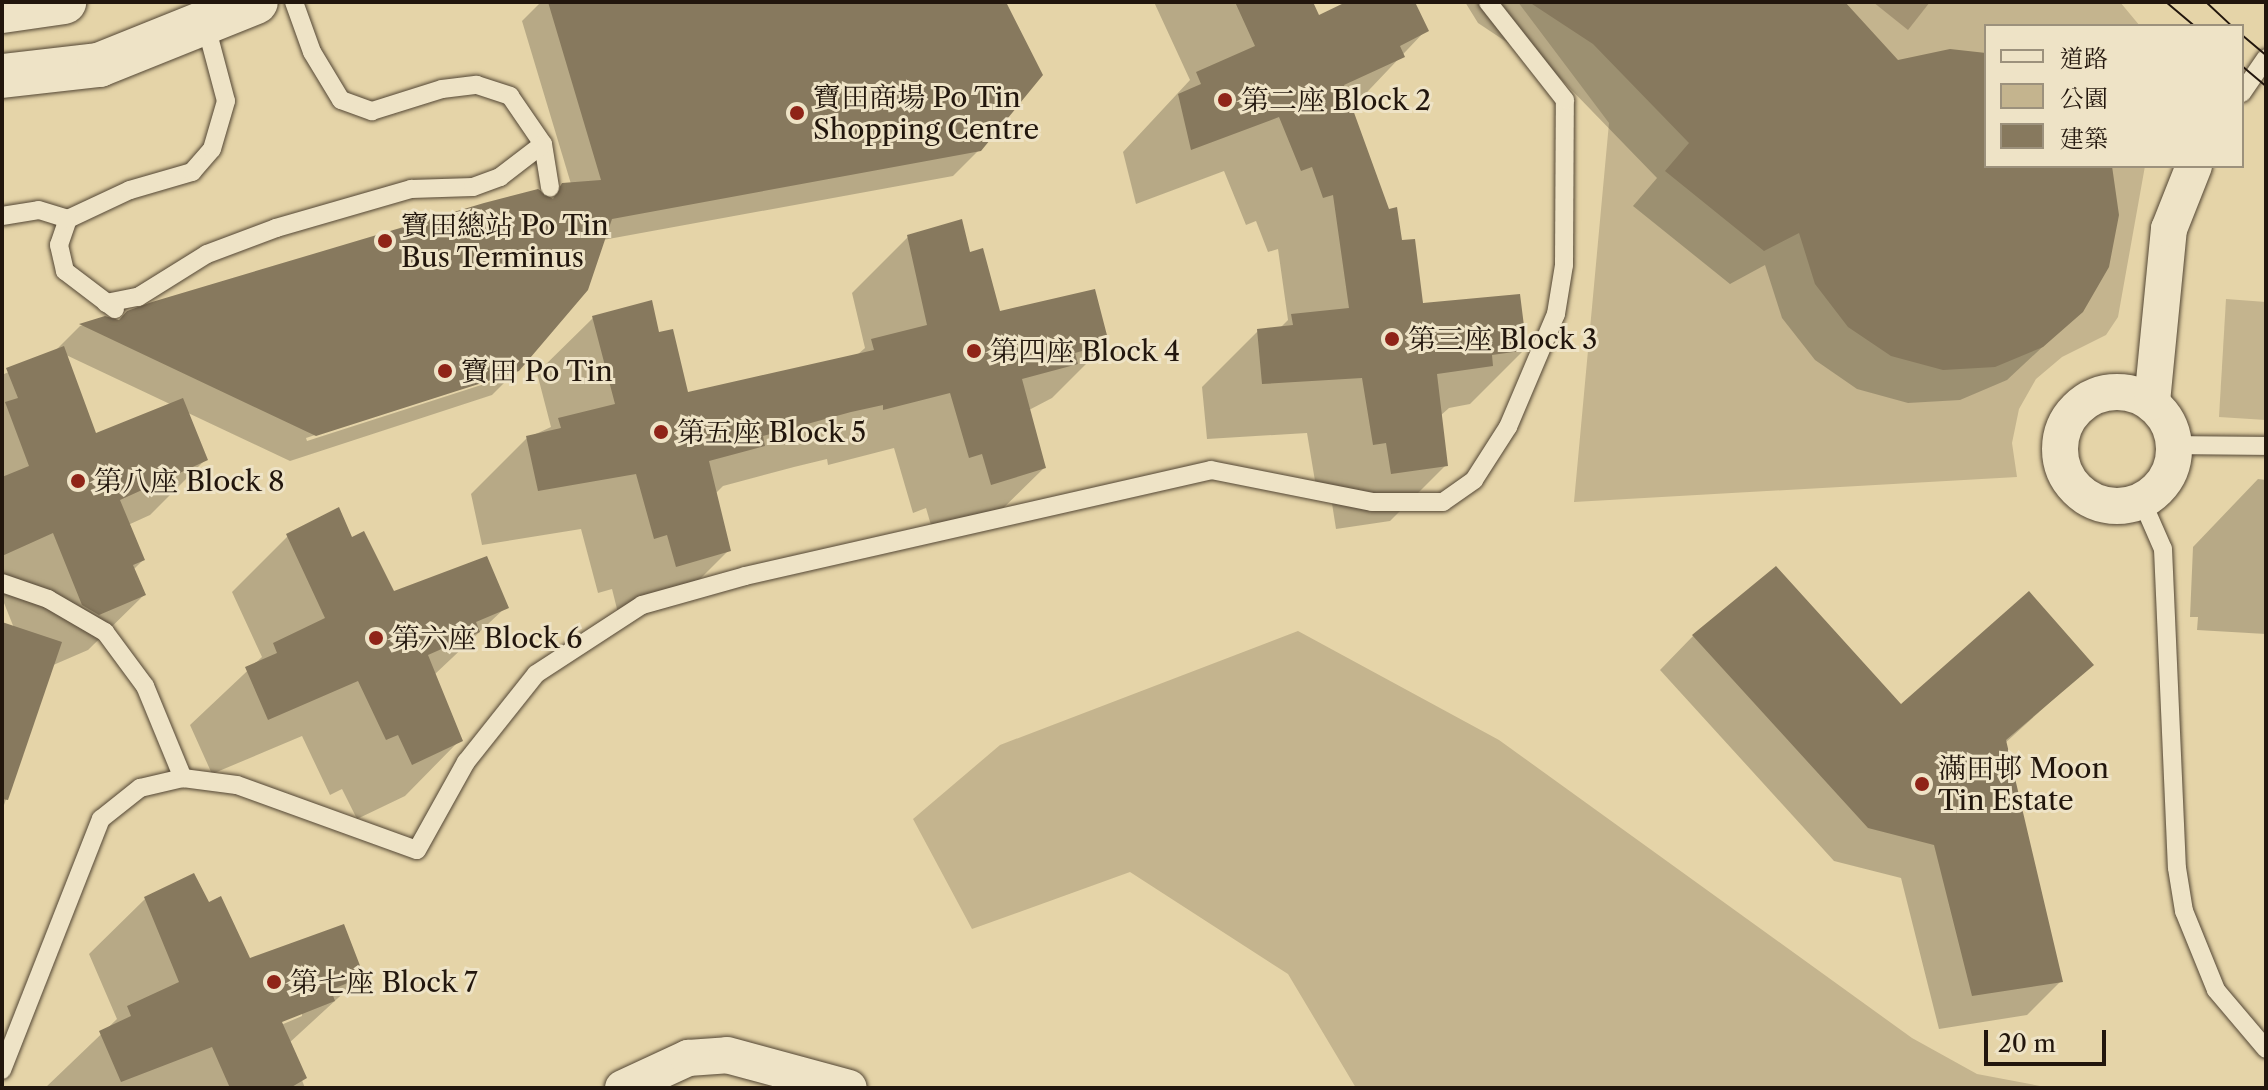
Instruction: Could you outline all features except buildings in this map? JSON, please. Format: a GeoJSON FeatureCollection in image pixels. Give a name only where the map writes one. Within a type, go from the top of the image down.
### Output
{"type":"FeatureCollection","features":[{"type":"Feature","properties":{"kind":"street"},"geometry":{"type":"LineString","coordinates":[[2,11],[64,2]]}},
{"type":"Feature","properties":{"kind":"street"},"geometry":{"type":"LineString","coordinates":[[2,76],[99,65],[202,14],[256,2]]}},
{"type":"Feature","properties":{"kind":"street"},"geometry":{"type":"LineString","coordinates":[[2152,402],[2169,229],[2193,168]]}},
{"type":"Feature","properties":{"kind":"street"},"geometry":{"type":"LineString","coordinates":[[2124,392],[2152,402],[2165,416],[2174,445],[2170,474],[2142,501],[2103,505],[2082,495],[2065,470],[2060,441],[2066,422],[2094,395],[2124,392]]}},
{"type":"Feature","properties":{"kind":"street"},"geometry":{"type":"LineString","coordinates":[[623,1088],[688,1058],[727,1055],[849,1088]]}},
{"type":"Feature","properties":{"kind":"lane"},"geometry":{"type":"LineString","coordinates":[[294,2],[312,52],[341,100],[372,111],[442,89],[477,85],[510,96],[543,144],[550,187]]}},
{"type":"Feature","properties":{"kind":"lane"},"geometry":{"type":"LineString","coordinates":[[2,1070],[101,819],[140,788],[183,778],[237,785],[417,850],[466,762],[536,674],[642,605],[745,576],[1211,470],[1372,502],[1443,502],[1474,480],[1508,427],[1556,314],[1564,265],[1565,100],[1488,2]]}},
{"type":"Feature","properties":{"kind":"lane"},"geometry":{"type":"LineString","coordinates":[[2,216],[39,210],[68,219],[130,190],[192,172],[212,149],[226,101],[202,14]]}},
{"type":"Feature","properties":{"kind":"lane"},"geometry":{"type":"LineString","coordinates":[[2244,90],[2266,58]]}},
{"type":"Feature","properties":{"kind":"lane"},"geometry":{"type":"LineString","coordinates":[[68,219],[59,245],[65,271],[112,307],[138,297],[207,254],[276,228],[411,189],[473,187],[500,177],[543,144]]}},
{"type":"Feature","properties":{"kind":"lane"},"geometry":{"type":"LineString","coordinates":[[2174,445],[2266,446]]}},
{"type":"Feature","properties":{"kind":"lane"},"geometry":{"type":"LineString","coordinates":[[2142,501],[2163,549],[2177,868],[2184,911],[2216,990],[2266,1049]]}},
{"type":"Feature","properties":{"kind":"lane"},"geometry":{"type":"LineString","coordinates":[[2,583],[48,599],[105,632],[145,686],[183,778]]}},
{"type":"Feature","properties":{"kind":"green space"},"geometry":{"type":"Polygon","coordinates":[[[1518,2],[2120,2],[2138,24],[1984,24],[1984,168],[2145,168],[2118,317],[2106,335],[2062,357],[2036,379],[2019,409],[2012,443],[2017,477],[1574,502],[1609,123],[1518,2]]]}},
{"type":"Feature","properties":{"kind":"green space"},"geometry":{"type":"Polygon","coordinates":[[[2226,299],[2266,302],[2266,420],[2219,417],[2226,299]]]}},
{"type":"Feature","properties":{"kind":"green space"},"geometry":{"type":"Polygon","coordinates":[[[1298,631],[1499,740],[1912,1038],[1977,1074],[2051,1088],[1356,1088],[1288,974],[1130,872],[972,929],[913,819],[1000,745],[1298,631]]]}},
{"type":"Feature","properties":{"kind":"shaded area"},"geometry":{"type":"Polygon","coordinates":[[[1873,2],[1930,2],[1908,30],[1873,2]]]}},
{"type":"Feature","properties":{"kind":"tram line"},"geometry":{"type":"LineString","coordinates":[[2166,2],[2193,24]]}},
{"type":"Feature","properties":{"kind":"tram line"},"geometry":{"type":"LineString","coordinates":[[2206,2],[2230,24]]}},
{"type":"Feature","properties":{"kind":"tram line"},"geometry":{"type":"LineString","coordinates":[[2244,37],[2266,55]]}},
{"type":"Feature","properties":{"kind":"tram line"},"geometry":{"type":"LineString","coordinates":[[2244,68],[2266,86]]}},
{"type":"Feature","properties":{"kind":"place","name":"第二座 Block 2"},"geometry":{"type":"Point","coordinates":[1225,100]}},
{"type":"Feature","properties":{"kind":"place","name":"寶田商場 Po Tin Shopping Centre"},"geometry":{"type":"Point","coordinates":[797,113]}},
{"type":"Feature","properties":{"kind":"place","name":"寶田總站 Po Tin Bus Terminus"},"geometry":{"type":"Point","coordinates":[385,241]}},
{"type":"Feature","properties":{"kind":"place","name":"第三座 Block 3"},"geometry":{"type":"Point","coordinates":[1392,339]}},
{"type":"Feature","properties":{"kind":"place","name":"第四座 Block 4"},"geometry":{"type":"Point","coordinates":[974,351]}},
{"type":"Feature","properties":{"kind":"place","name":"寶田 Po Tin"},"geometry":{"type":"Point","coordinates":[445,371]}},
{"type":"Feature","properties":{"kind":"place","name":"第五座 Block 5"},"geometry":{"type":"Point","coordinates":[661,432]}},
{"type":"Feature","properties":{"kind":"place","name":"第八座 Block 8"},"geometry":{"type":"Point","coordinates":[78,481]}},
{"type":"Feature","properties":{"kind":"place","name":"第六座 Block 6"},"geometry":{"type":"Point","coordinates":[376,638]}},
{"type":"Feature","properties":{"kind":"place","name":"滿田邨 Moon Tin Estate"},"geometry":{"type":"Point","coordinates":[1922,784]}},
{"type":"Feature","properties":{"kind":"place","name":"第七座 Block 7"},"geometry":{"type":"Point","coordinates":[274,982]}}]}
